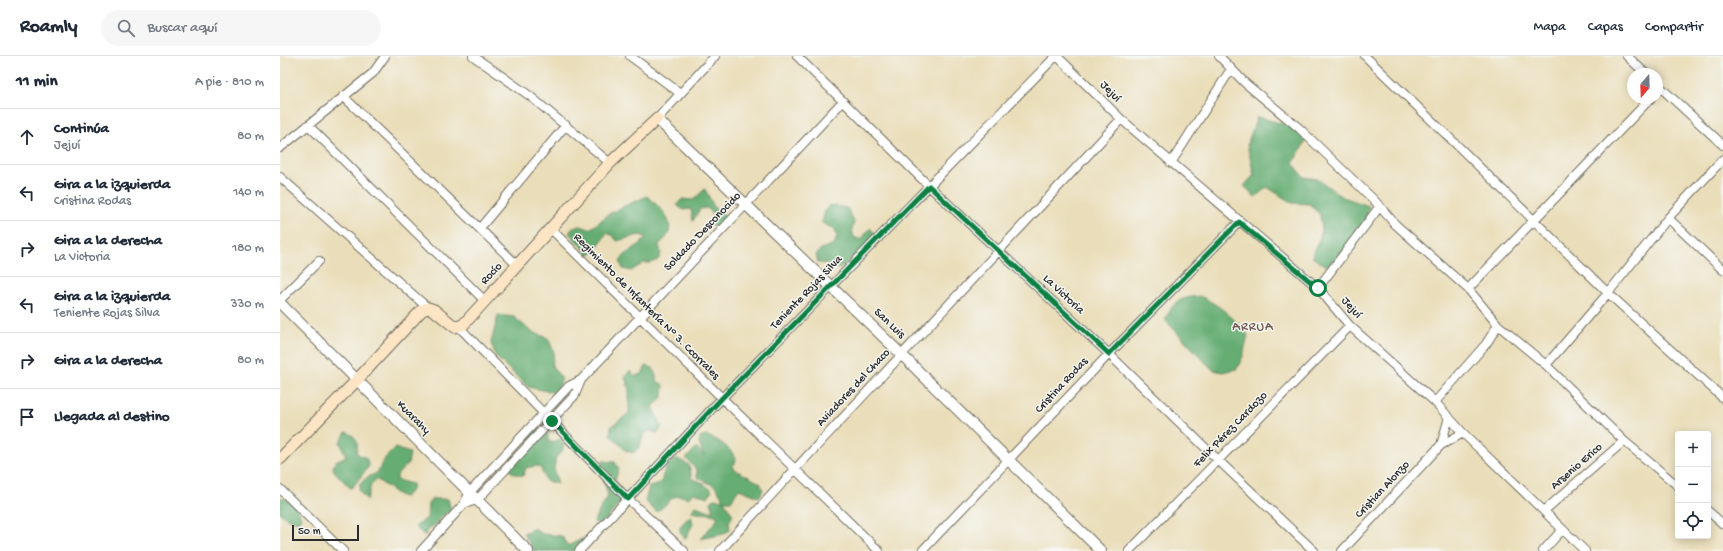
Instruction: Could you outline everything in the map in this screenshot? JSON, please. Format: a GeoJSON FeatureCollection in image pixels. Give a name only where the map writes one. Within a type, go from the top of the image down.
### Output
{"type":"FeatureCollection","features":[{"type":"Feature","properties":{"kind":"main road","name":"Rocío"},"geometry":{"type":"LineString","coordinates":[[459,327],[463,326],[552,230],[610,163],[656,119]]}},
{"type":"Feature","properties":{"kind":"main road"},"geometry":{"type":"LineString","coordinates":[[280,459],[357,380],[422,310],[428,308],[434,310],[455,327],[459,327]]}},
{"type":"Feature","properties":{"kind":"street"},"geometry":{"type":"LineString","coordinates":[[280,148],[373,73],[385,56]]}},
{"type":"Feature","properties":{"kind":"street"},"geometry":{"type":"LineString","coordinates":[[473,56],[530,96],[610,163]]}},
{"type":"Feature","properties":{"kind":"street"},"geometry":{"type":"LineString","coordinates":[[630,56],[680,93]]}},
{"type":"Feature","properties":{"kind":"street","name":"Rocío"},"geometry":{"type":"LineString","coordinates":[[656,119],[715,56]]}},
{"type":"Feature","properties":{"kind":"street","name":"La Victoria"},"geometry":{"type":"LineString","coordinates":[[797,56],[929,186],[1109,354],[1314,551]]}},
{"type":"Feature","properties":{"kind":"street","name":"Jejuí"},"geometry":{"type":"LineString","coordinates":[[1057,56],[1121,119],[1239,222],[1318,288],[1350,326],[1435,402],[1463,432],[1545,510],[1562,530],[1585,551]]}},
{"type":"Feature","properties":{"kind":"street","name":"Teniente Rojas Silva"},"geometry":{"type":"LineString","coordinates":[[579,551],[722,398],[830,286],[1057,56]]}},
{"type":"Feature","properties":{"kind":"street"},"geometry":{"type":"LineString","coordinates":[[1219,56],[1231,69],[1299,128],[1380,206],[1395,224],[1468,289],[1498,325],[1546,365],[1624,441],[1675,484]]}},
{"type":"Feature","properties":{"kind":"street"},"geometry":{"type":"LineString","coordinates":[[1365,56],[1608,293],[1723,398]]}},
{"type":"Feature","properties":{"kind":"street"},"geometry":{"type":"LineString","coordinates":[[1626,56],[1639,68]]}},
{"type":"Feature","properties":{"kind":"street"},"geometry":{"type":"LineString","coordinates":[[1171,163],[1231,69]]}},
{"type":"Feature","properties":{"kind":"street"},"geometry":{"type":"LineString","coordinates":[[1663,92],[1723,144]]}},
{"type":"Feature","properties":{"kind":"street"},"geometry":{"type":"LineString","coordinates":[[343,96],[518,266]]}},
{"type":"Feature","properties":{"kind":"street","name":"Soldado Desconocido"},"geometry":{"type":"LineString","coordinates":[[464,504],[477,500],[552,421],[575,395],[582,380],[640,316],[843,101]]}},
{"type":"Feature","properties":{"kind":"street"},"geometry":{"type":"LineString","coordinates":[[1468,289],[1645,104]]}},
{"type":"Feature","properties":{"kind":"street","name":"San Luis"},"geometry":{"type":"LineString","coordinates":[[656,119],[902,355],[1101,551]]}},
{"type":"Feature","properties":{"kind":"street","name":"Aviadores del Chaco"},"geometry":{"type":"LineString","coordinates":[[720,551],[1121,119]]}},
{"type":"Feature","properties":{"kind":"street"},"geometry":{"type":"LineString","coordinates":[[308,124],[485,301]]}},
{"type":"Feature","properties":{"kind":"street"},"geometry":{"type":"LineString","coordinates":[[480,228],[566,125]]}},
{"type":"Feature","properties":{"kind":"street"},"geometry":{"type":"LineString","coordinates":[[1546,365],[1608,293],[1668,218],[1723,159]]}},
{"type":"Feature","properties":{"kind":"street"},"geometry":{"type":"LineString","coordinates":[[280,177],[428,308]]}},
{"type":"Feature","properties":{"kind":"street"},"geometry":{"type":"LineString","coordinates":[[1318,288],[1380,206]]}},
{"type":"Feature","properties":{"kind":"street"},"geometry":{"type":"LineString","coordinates":[[1668,218],[1723,270]]}},
{"type":"Feature","properties":{"kind":"street","name":"Cristina Rodas"},"geometry":{"type":"LineString","coordinates":[[922,551],[1109,354],[1239,222]]}},
{"type":"Feature","properties":{"kind":"street","name":"Regimiento de Infantería N° 3. Ccorrales"},"geometry":{"type":"LineString","coordinates":[[552,230],[880,551]]}},
{"type":"Feature","properties":{"kind":"street"},"geometry":{"type":"LineString","coordinates":[[280,300],[319,261]]}},
{"type":"Feature","properties":{"kind":"street","name":"Kuarahy"},"geometry":{"type":"LineString","coordinates":[[280,303],[528,551]]}},
{"type":"Feature","properties":{"kind":"street"},"geometry":{"type":"LineString","coordinates":[[1435,402],[1486,344],[1498,325]]}},
{"type":"Feature","properties":{"kind":"street","name":"Felix Pérez Cardozo"},"geometry":{"type":"LineString","coordinates":[[1129,551],[1350,326]]}},
{"type":"Feature","properties":{"kind":"street"},"geometry":{"type":"LineString","coordinates":[[459,327],[628,499],[684,551]]}},
{"type":"Feature","properties":{"kind":"street","name":"Soldado Desconocido"},"geometry":{"type":"LineString","coordinates":[[421,551],[464,504],[470,492],[543,413],[569,386],[582,380]]}},
{"type":"Feature","properties":{"kind":"street","name":"Cristian Alonzo"},"geometry":{"type":"LineString","coordinates":[[1441,445],[1449,417]]}},
{"type":"Feature","properties":{"kind":"street","name":"Cristian Alonzo"},"geometry":{"type":"LineString","coordinates":[[1342,551],[1441,445],[1463,432]]}},
{"type":"Feature","properties":{"kind":"street","name":"Arsenio Erico"},"geometry":{"type":"LineString","coordinates":[[1545,510],[1624,441]]}},
{"type":"Feature","properties":{"kind":"street"},"geometry":{"type":"LineString","coordinates":[[280,489],[343,551]]}},
{"type":"Feature","properties":{"kind":"street"},"geometry":{"type":"LineString","coordinates":[[1711,514],[1723,524]]}},
{"type":"Feature","properties":{"kind":"street"},"geometry":{"type":"LineString","coordinates":[[1543,551],[1562,530]]}},
{"type":"Feature","properties":{"kind":"green space"},"geometry":{"type":"Polygon","coordinates":[[[1257,117],[1299,128],[1307,139],[1293,163],[1304,177],[1317,179],[1343,197],[1369,206],[1366,220],[1340,257],[1326,266],[1312,257],[1322,231],[1320,215],[1309,204],[1292,203],[1267,187],[1255,197],[1244,186],[1254,175],[1247,145],[1257,117]]]}},
{"type":"Feature","properties":{"kind":"green space"},"geometry":{"type":"Polygon","coordinates":[[[705,189],[715,209],[725,216],[718,228],[711,225],[712,213],[707,208],[700,209],[693,221],[691,209],[683,210],[677,205],[682,199],[693,200],[705,189]]]}},
{"type":"Feature","properties":{"kind":"green space"},"geometry":{"type":"Polygon","coordinates":[[[647,196],[663,212],[669,221],[669,232],[659,245],[661,253],[658,260],[651,263],[644,263],[631,271],[623,269],[620,262],[622,258],[640,244],[646,237],[639,235],[617,241],[613,236],[607,233],[594,252],[587,255],[584,249],[569,233],[573,227],[581,226],[589,229],[609,214],[647,196]]]}},
{"type":"Feature","properties":{"kind":"green space"},"geometry":{"type":"Polygon","coordinates":[[[830,205],[847,208],[854,222],[852,230],[854,237],[861,240],[870,228],[876,234],[868,246],[844,266],[838,269],[832,264],[818,263],[816,255],[821,249],[834,244],[837,237],[835,230],[822,223],[825,210],[830,205]]]}},
{"type":"Feature","properties":{"kind":"green space"},"geometry":{"type":"Polygon","coordinates":[[[1200,296],[1226,312],[1248,335],[1243,356],[1237,369],[1222,372],[1213,370],[1165,320],[1174,305],[1182,299],[1200,296]]]}},
{"type":"Feature","properties":{"kind":"green space"},"geometry":{"type":"Polygon","coordinates":[[[498,315],[514,317],[532,332],[548,338],[554,352],[552,366],[562,379],[556,393],[528,387],[496,357],[491,343],[498,315]]]}},
{"type":"Feature","properties":{"kind":"green space"},"geometry":{"type":"Polygon","coordinates":[[[646,366],[653,368],[658,382],[664,385],[663,396],[653,407],[662,427],[658,433],[650,431],[644,434],[639,448],[634,453],[626,451],[610,435],[611,427],[629,413],[629,391],[625,376],[630,371],[635,376],[642,374],[646,366]]]}},
{"type":"Feature","properties":{"kind":"green space"},"geometry":{"type":"Polygon","coordinates":[[[535,428],[548,433],[548,441],[553,442],[560,439],[564,444],[562,452],[556,457],[554,469],[558,484],[546,481],[540,467],[536,466],[526,468],[523,476],[515,474],[509,470],[512,456],[528,453],[530,446],[528,436],[535,428]]]}},
{"type":"Feature","properties":{"kind":"green space"},"geometry":{"type":"Polygon","coordinates":[[[346,432],[353,435],[357,443],[356,453],[366,458],[369,466],[353,487],[350,488],[334,471],[333,467],[336,461],[346,456],[340,442],[346,432]]]}},
{"type":"Feature","properties":{"kind":"green space"},"geometry":{"type":"Polygon","coordinates":[[[707,436],[729,449],[736,461],[732,468],[760,483],[763,490],[759,497],[739,489],[731,501],[724,501],[733,515],[729,522],[730,530],[724,534],[700,539],[717,520],[717,516],[692,512],[693,509],[695,506],[713,512],[711,502],[714,499],[724,500],[716,487],[697,477],[697,470],[686,459],[696,447],[704,456],[699,444],[700,437],[707,436]]]}},
{"type":"Feature","properties":{"kind":"green space"},"geometry":{"type":"Polygon","coordinates":[[[395,448],[410,453],[408,464],[397,475],[397,480],[412,484],[413,489],[405,497],[400,496],[376,479],[371,485],[367,500],[359,491],[360,484],[366,478],[377,473],[386,457],[395,448]]]}},
{"type":"Feature","properties":{"kind":"green space"},"geometry":{"type":"Polygon","coordinates":[[[676,458],[689,465],[692,479],[699,481],[712,490],[708,497],[694,493],[688,498],[677,496],[656,512],[645,501],[649,487],[657,485],[662,480],[666,467],[673,459],[676,458]]]}},
{"type":"Feature","properties":{"kind":"green space"},"geometry":{"type":"Polygon","coordinates":[[[603,461],[615,462],[619,469],[615,480],[625,496],[602,525],[594,522],[608,496],[600,468],[603,461]]]}},
{"type":"Feature","properties":{"kind":"green space"},"geometry":{"type":"Polygon","coordinates":[[[280,497],[291,502],[296,508],[301,519],[298,522],[286,518],[280,513],[280,497]]]}},
{"type":"Feature","properties":{"kind":"green space"},"geometry":{"type":"Polygon","coordinates":[[[432,499],[448,499],[451,510],[442,516],[438,523],[428,529],[425,536],[415,527],[427,518],[428,504],[432,499]]]}},
{"type":"Feature","properties":{"kind":"green space"},"geometry":{"type":"Polygon","coordinates":[[[691,515],[693,524],[685,539],[680,532],[680,526],[691,515]]]}},
{"type":"Feature","properties":{"kind":"green space"},"geometry":{"type":"Polygon","coordinates":[[[535,528],[542,534],[562,536],[567,545],[570,545],[583,538],[586,543],[580,551],[534,551],[523,533],[535,528]]]}},
{"type":"Feature","properties":{"kind":"district","name":"ARRUA"},"geometry":{"type":"Point","coordinates":[1253,327]}},
{"type":"Feature","properties":{"kind":"route"},"geometry":{"type":"LineString","coordinates":[[552,421],[628,499],[722,398],[929,186],[1109,354],[1239,222],[1318,288]]}}]}
